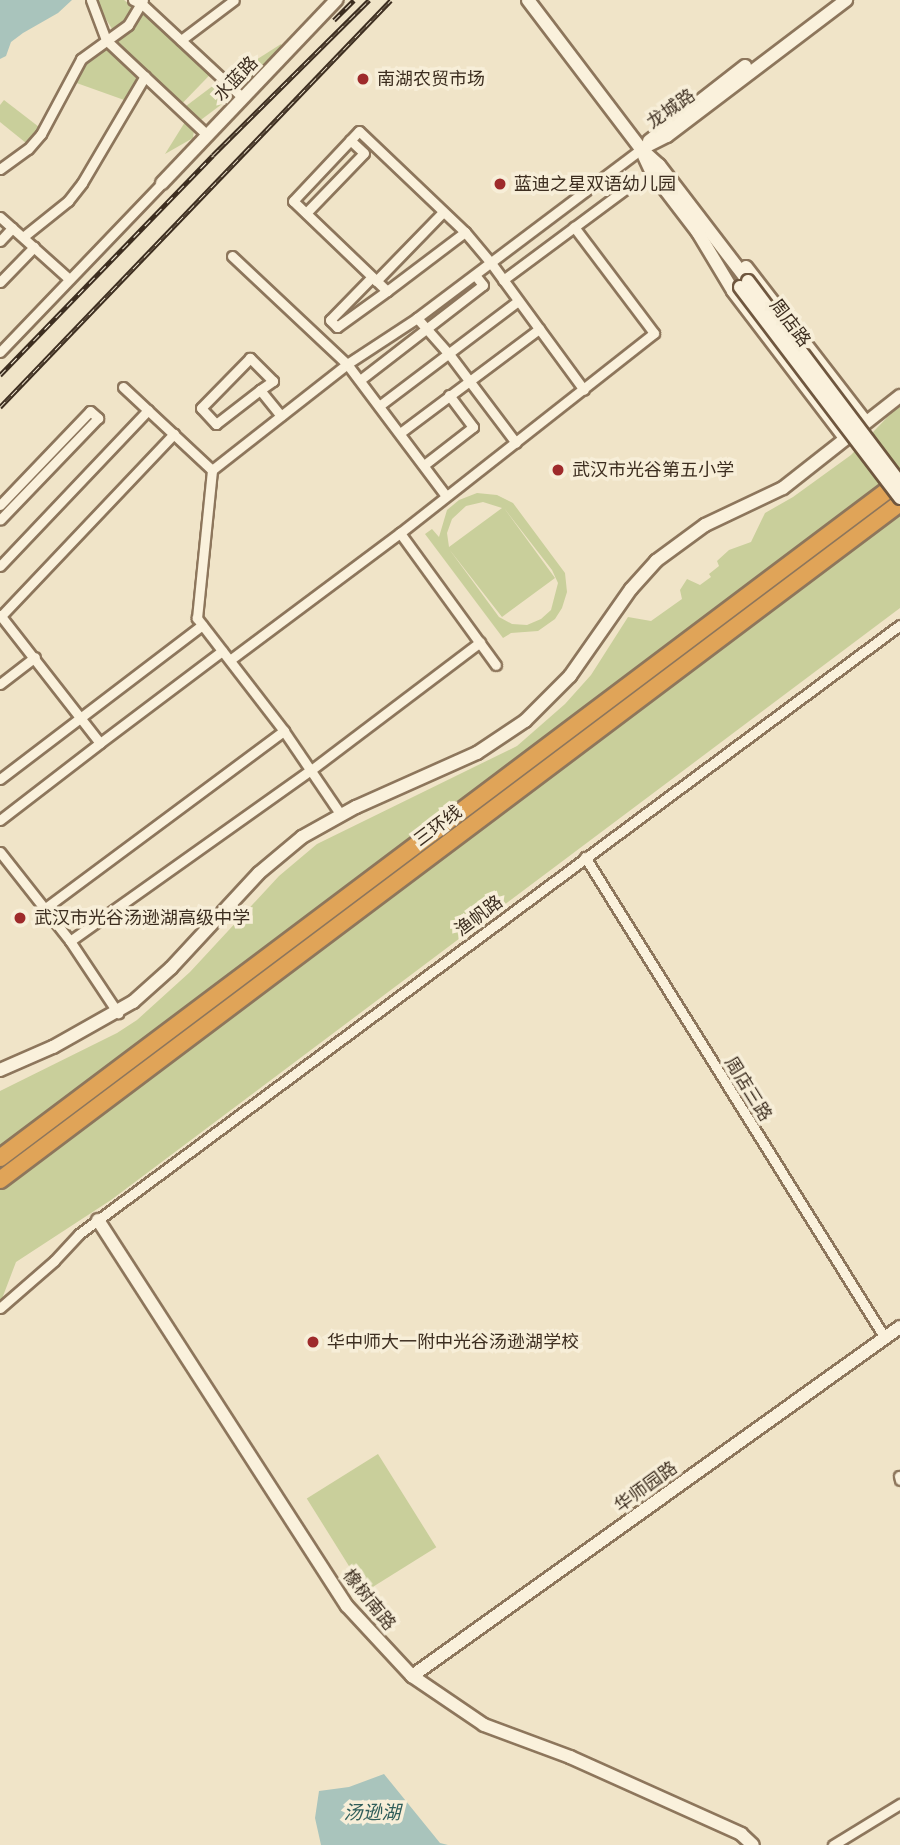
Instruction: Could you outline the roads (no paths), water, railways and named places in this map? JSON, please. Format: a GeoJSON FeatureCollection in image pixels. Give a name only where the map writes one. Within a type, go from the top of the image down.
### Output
{"type":"FeatureCollection","features":[{"type":"Feature","properties":{"kind":"highway","name":"三环线"},"geometry":{"type":"LineString","coordinates":[[0,1158],[900,482]]}},
{"type":"Feature","properties":{"kind":"highway","name":"三环线"},"geometry":{"type":"LineString","coordinates":[[0,1180],[900,500]]}},
{"type":"Feature","properties":{"kind":"street"},"geometry":{"type":"LineString","coordinates":[[90,0],[106,40],[207,135]]}},
{"type":"Feature","properties":{"kind":"street"},"geometry":{"type":"LineString","coordinates":[[181,40],[234,0]]}},
{"type":"Feature","properties":{"kind":"street","name":"水蓝路"},"geometry":{"type":"LineString","coordinates":[[162,183],[336,0]]}},
{"type":"Feature","properties":{"kind":"street","name":"周店路"},"geometry":{"type":"LineString","coordinates":[[528,0],[744,284],[900,482]]}},
{"type":"Feature","properties":{"kind":"street","name":"龙城路"},"geometry":{"type":"LineString","coordinates":[[641,149],[661,129],[832,0]]}},
{"type":"Feature","properties":{"kind":"street","name":"龙城路"},"geometry":{"type":"LineString","coordinates":[[641,149],[667,136],[846,0]]}},
{"type":"Feature","properties":{"kind":"street"},"geometry":{"type":"LineString","coordinates":[[0,169],[35,142],[53,114],[80,59],[128,25],[139,1],[243,98]]}},
{"type":"Feature","properties":{"kind":"street"},"geometry":{"type":"LineString","coordinates":[[23,237],[68,201],[82,183],[145,76]]}},
{"type":"Feature","properties":{"kind":"street"},"geometry":{"type":"LineString","coordinates":[[387,291],[293,201],[359,131],[464,232],[491,263],[584,390]]}},
{"type":"Feature","properties":{"kind":"street"},"geometry":{"type":"LineString","coordinates":[[306,213],[364,153],[350,140]]}},
{"type":"Feature","properties":{"kind":"street"},"geometry":{"type":"LineString","coordinates":[[341,815],[284,731],[197,618],[212,470],[347,364],[417,318],[641,149]]}},
{"type":"Feature","properties":{"kind":"street"},"geometry":{"type":"LineString","coordinates":[[0,352],[162,183]]}},
{"type":"Feature","properties":{"kind":"street"},"geometry":{"type":"LineString","coordinates":[[503,280],[627,188]]}},
{"type":"Feature","properties":{"kind":"street"},"geometry":{"type":"LineString","coordinates":[[443,212],[330,320],[337,327],[464,232]]}},
{"type":"Feature","properties":{"kind":"street"},"geometry":{"type":"LineString","coordinates":[[0,216],[69,279]]}},
{"type":"Feature","properties":{"kind":"street"},"geometry":{"type":"LineString","coordinates":[[230,660],[400,533],[654,333],[574,227]]}},
{"type":"Feature","properties":{"kind":"street"},"geometry":{"type":"LineString","coordinates":[[0,241],[12,228]]}},
{"type":"Feature","properties":{"kind":"street"},"geometry":{"type":"LineString","coordinates":[[701,228],[753,276],[866,422]]}},
{"type":"Feature","properties":{"kind":"street"},"geometry":{"type":"LineString","coordinates":[[701,228],[733,291],[845,438]]}},
{"type":"Feature","properties":{"kind":"street"},"geometry":{"type":"LineString","coordinates":[[0,282],[34,247]]}},
{"type":"Feature","properties":{"kind":"street"},"geometry":{"type":"LineString","coordinates":[[232,256],[347,364],[446,496]]}},
{"type":"Feature","properties":{"kind":"street"},"geometry":{"type":"LineString","coordinates":[[360,380],[483,285],[475,275]]}},
{"type":"Feature","properties":{"kind":"street","name":"周店路"},"geometry":{"type":"LineString","coordinates":[[744,284],[900,500]]}},
{"type":"Feature","properties":{"kind":"street"},"geometry":{"type":"LineString","coordinates":[[379,406],[519,301]]}},
{"type":"Feature","properties":{"kind":"street"},"geometry":{"type":"LineString","coordinates":[[417,318],[449,354],[516,443]]}},
{"type":"Feature","properties":{"kind":"street"},"geometry":{"type":"LineString","coordinates":[[319,337],[333,323]]}},
{"type":"Feature","properties":{"kind":"street"},"geometry":{"type":"LineString","coordinates":[[400,433],[539,329]]}},
{"type":"Feature","properties":{"kind":"street"},"geometry":{"type":"LineString","coordinates":[[250,358],[273,381],[260,390],[216,424],[201,408],[250,358]]}},
{"type":"Feature","properties":{"kind":"street"},"geometry":{"type":"LineString","coordinates":[[123,387],[212,470]]}},
{"type":"Feature","properties":{"kind":"street"},"geometry":{"type":"LineString","coordinates":[[260,390],[281,416]]}},
{"type":"Feature","properties":{"kind":"street"},"geometry":{"type":"LineString","coordinates":[[424,465],[473,427],[449,395]]}},
{"type":"Feature","properties":{"kind":"street"},"geometry":{"type":"LineString","coordinates":[[0,1070],[53,1047],[118,1013],[171,968],[270,862],[302,837],[341,815],[477,753],[525,721],[570,676],[631,589],[656,561],[705,525],[783,488],[900,396]]}},
{"type":"Feature","properties":{"kind":"street"},"geometry":{"type":"LineString","coordinates":[[0,566],[148,410]]}},
{"type":"Feature","properties":{"kind":"street"},"geometry":{"type":"LineString","coordinates":[[0,520],[13,507],[98,418],[90,411],[3,502],[13,507]]}},
{"type":"Feature","properties":{"kind":"street"},"geometry":{"type":"LineString","coordinates":[[100,743],[1,615],[174,434]]}},
{"type":"Feature","properties":{"kind":"street"},"geometry":{"type":"LineString","coordinates":[[400,533],[496,665]]}},
{"type":"Feature","properties":{"kind":"street"},"geometry":{"type":"LineString","coordinates":[[0,779],[202,625]]}},
{"type":"Feature","properties":{"kind":"street","name":"渔帆路"},"geometry":{"type":"LineString","coordinates":[[0,1308],[54,1261],[79,1234],[900,625]]}},
{"type":"Feature","properties":{"kind":"street"},"geometry":{"type":"LineString","coordinates":[[69,942],[311,770],[480,642]]}},
{"type":"Feature","properties":{"kind":"street"},"geometry":{"type":"LineString","coordinates":[[0,820],[222,651]]}},
{"type":"Feature","properties":{"kind":"street"},"geometry":{"type":"LineString","coordinates":[[0,684],[35,657]]}},
{"type":"Feature","properties":{"kind":"street"},"geometry":{"type":"LineString","coordinates":[[44,909],[284,731]]}},
{"type":"Feature","properties":{"kind":"street"},"geometry":{"type":"LineString","coordinates":[[0,852],[69,942],[118,1013]]}},
{"type":"Feature","properties":{"kind":"street","name":"周店三路"},"geometry":{"type":"LineString","coordinates":[[585,857],[885,1338]]}},
{"type":"Feature","properties":{"kind":"street","name":"橡树南路"},"geometry":{"type":"LineString","coordinates":[[98,1220],[346,1606],[412,1676],[484,1725],[582,1762],[741,1835],[753,1845]]}},
{"type":"Feature","properties":{"kind":"street","name":"华师园路"},"geometry":{"type":"LineString","coordinates":[[412,1676],[900,1327]]}},
{"type":"Feature","properties":{"kind":"street"},"geometry":{"type":"LineString","coordinates":[[833,1845],[900,1804]]}},
{"type":"Feature","properties":{"kind":"water"},"geometry":{"type":"Polygon","coordinates":[[[0,0],[72,0],[58,13],[11,42],[6,56],[0,59],[0,0]]]}},
{"type":"Feature","properties":{"kind":"water","name":"汤逊湖"},"geometry":{"type":"Polygon","coordinates":[[[384,1774],[440,1843],[448,1845],[321,1845],[315,1818],[319,1791],[349,1787],[384,1774]]]}},
{"type":"Feature","properties":{"kind":"railway"},"geometry":{"type":"LineString","coordinates":[[334,20],[354,0]]}},
{"type":"Feature","properties":{"kind":"railway"},"geometry":{"type":"LineString","coordinates":[[0,375],[213,155],[369,0]]}},
{"type":"Feature","properties":{"kind":"railway"},"geometry":{"type":"LineString","coordinates":[[0,407],[391,0]]}},
{"type":"Feature","properties":{"kind":"place","name":"南湖农贸市场"},"geometry":{"type":"Point","coordinates":[363,79]}},
{"type":"Feature","properties":{"kind":"place","name":"蓝迪之星双语幼儿园"},"geometry":{"type":"Point","coordinates":[500,184]}},
{"type":"Feature","properties":{"kind":"place","name":"武汉市光谷第五小学"},"geometry":{"type":"Point","coordinates":[558,470]}},
{"type":"Feature","properties":{"kind":"place","name":"武汉市光谷汤逊湖高级中学"},"geometry":{"type":"Point","coordinates":[20,918]}},
{"type":"Feature","properties":{"kind":"place","name":"华中师大一附中光谷汤逊湖学校"},"geometry":{"type":"Point","coordinates":[313,1342]}}]}
